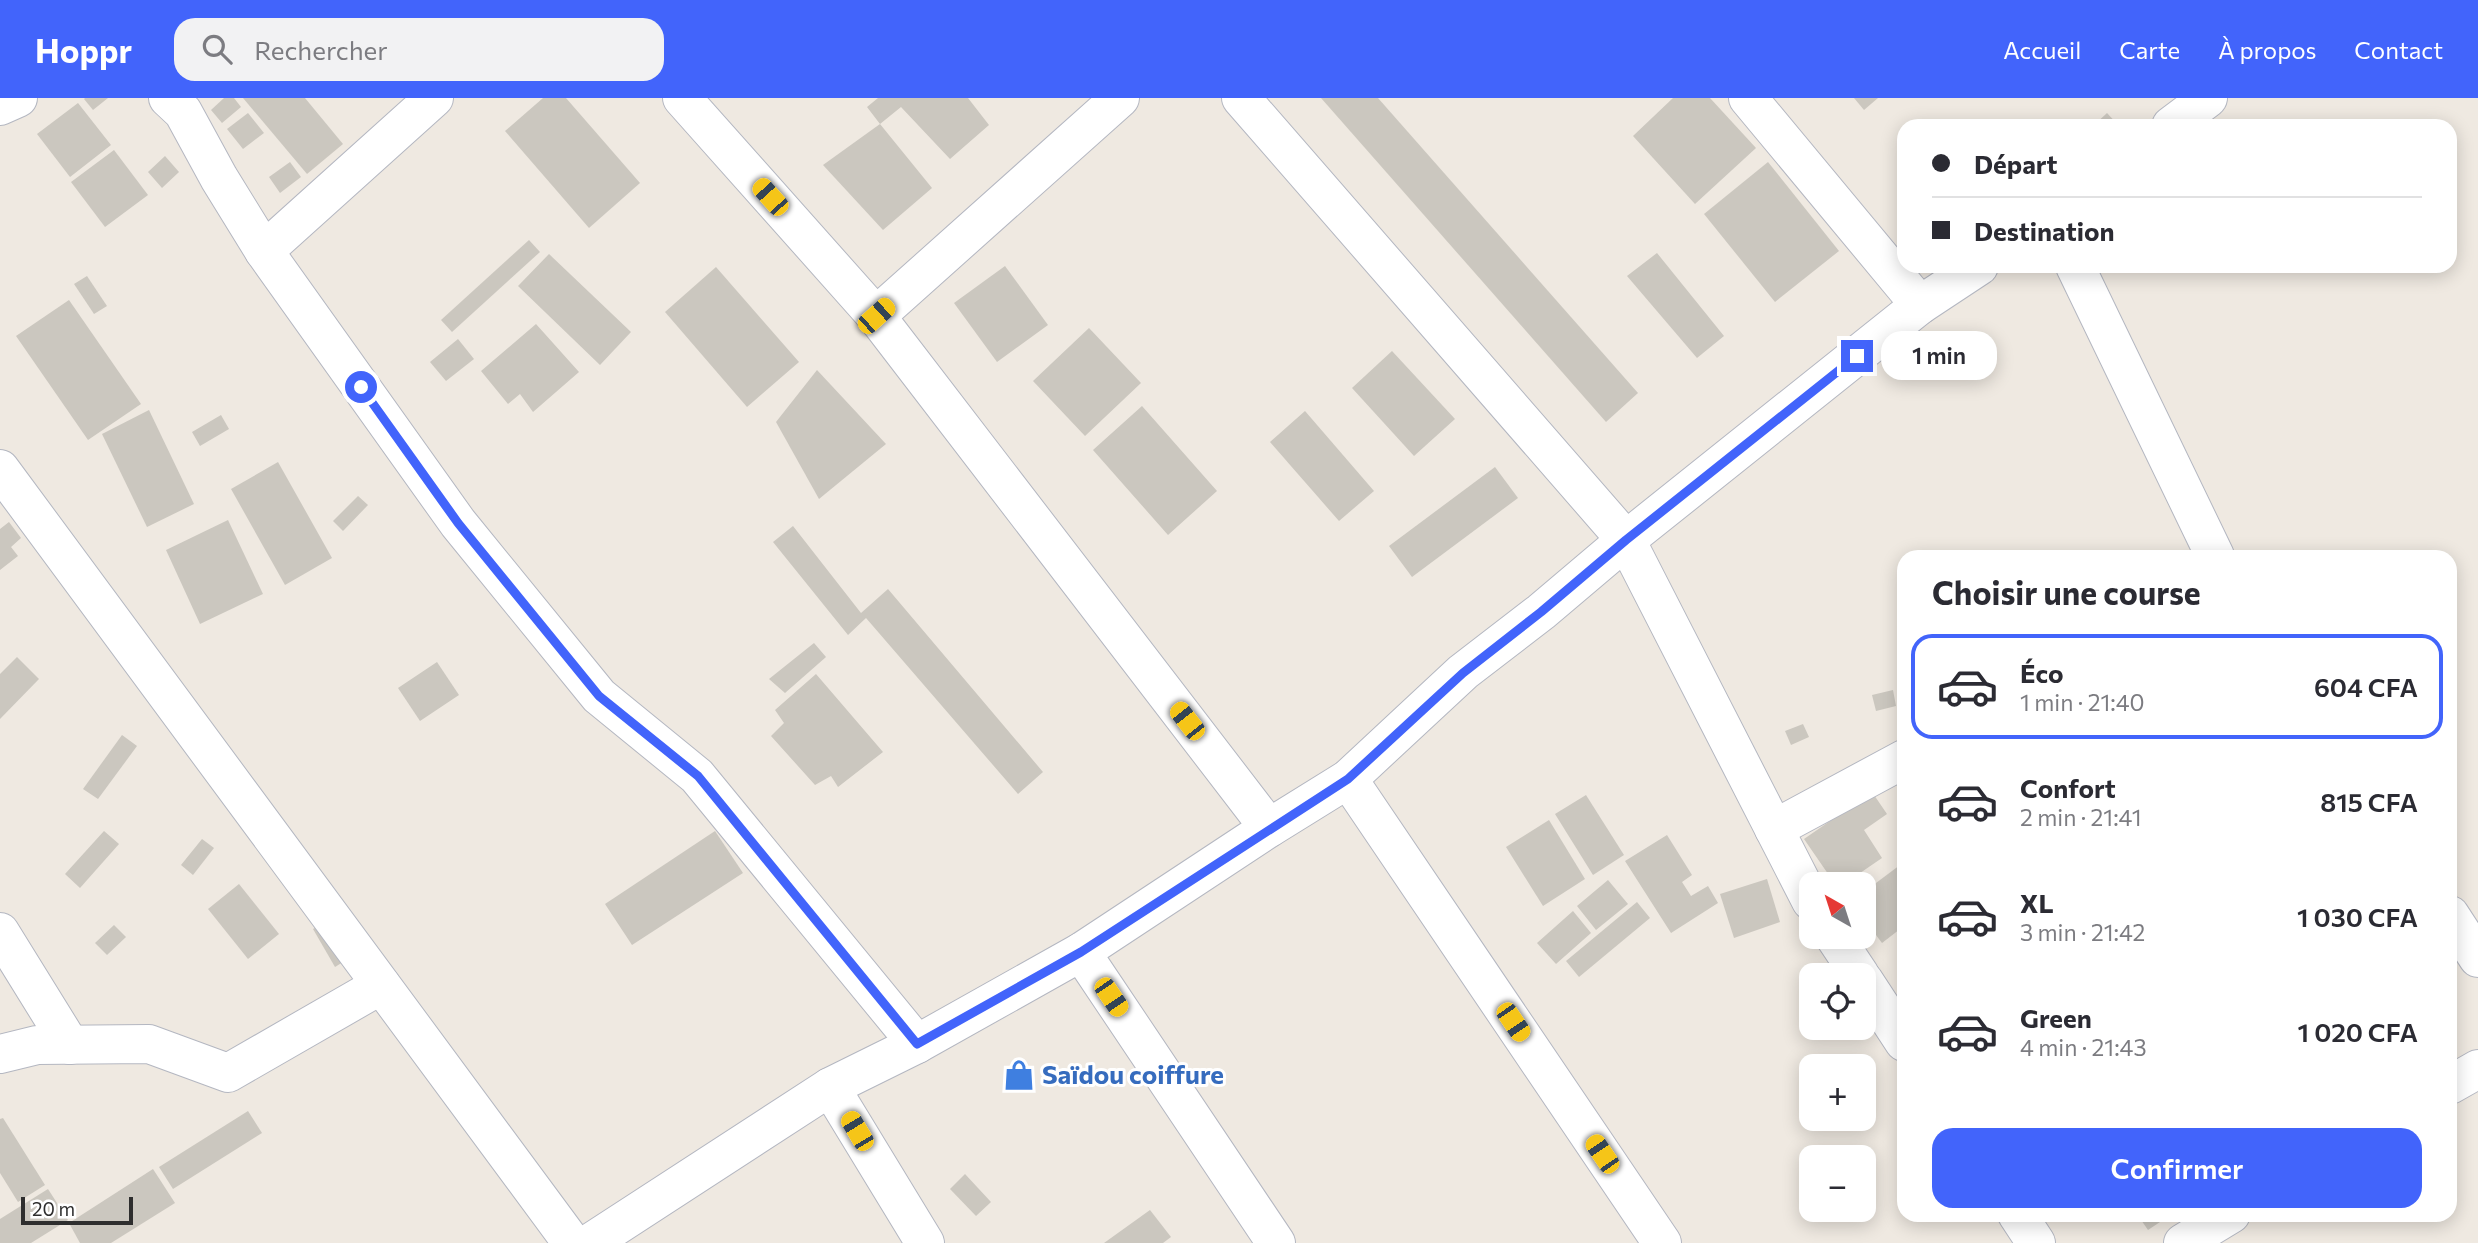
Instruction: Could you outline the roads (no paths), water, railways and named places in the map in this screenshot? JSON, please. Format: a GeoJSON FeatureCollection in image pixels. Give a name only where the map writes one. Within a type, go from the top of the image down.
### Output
{"type":"FeatureCollection","features":[{"type":"Feature","properties":{"kind":"street"},"geometry":{"type":"LineString","coordinates":[[0,106],[18,98]]}},
{"type":"Feature","properties":{"kind":"street"},"geometry":{"type":"LineString","coordinates":[[168,98],[183,112],[264,251],[458,523],[599,696],[698,776],[917,1044]]}},
{"type":"Feature","properties":{"kind":"street"},"geometry":{"type":"LineString","coordinates":[[264,251],[434,98]]}},
{"type":"Feature","properties":{"kind":"street"},"geometry":{"type":"LineString","coordinates":[[681,98],[876,316],[1269,828]]}},
{"type":"Feature","properties":{"kind":"street"},"geometry":{"type":"LineString","coordinates":[[876,316],[1120,98]]}},
{"type":"Feature","properties":{"kind":"street"},"geometry":{"type":"LineString","coordinates":[[1241,98],[1626,540],[1799,878]]}},
{"type":"Feature","properties":{"kind":"street"},"geometry":{"type":"LineString","coordinates":[[1748,98],[1920,306]]}},
{"type":"Feature","properties":{"kind":"street"},"geometry":{"type":"LineString","coordinates":[[2180,119],[2208,98]]}},
{"type":"Feature","properties":{"kind":"street"},"geometry":{"type":"LineString","coordinates":[[590,1243],[830,1087],[917,1044],[1081,952],[1348,779],[1463,673],[1626,540],[1920,306],[1969,273]]}},
{"type":"Feature","properties":{"kind":"street"},"geometry":{"type":"LineString","coordinates":[[2078,273],[2211,550]]}},
{"type":"Feature","properties":{"kind":"street"},"geometry":{"type":"LineString","coordinates":[[0,469],[572,1243]]}},
{"type":"Feature","properties":{"kind":"street"},"geometry":{"type":"LineString","coordinates":[[1774,829],[1897,763]]}},
{"type":"Feature","properties":{"kind":"street"},"geometry":{"type":"LineString","coordinates":[[1348,779],[1662,1243]]}},
{"type":"Feature","properties":{"kind":"street"},"geometry":{"type":"LineString","coordinates":[[2457,926],[2478,958]]}},
{"type":"Feature","properties":{"kind":"street"},"geometry":{"type":"LineString","coordinates":[[0,932],[70,1045]]}},
{"type":"Feature","properties":{"kind":"street"},"geometry":{"type":"LineString","coordinates":[[1081,952],[1276,1243]]}},
{"type":"Feature","properties":{"kind":"street"},"geometry":{"type":"LineString","coordinates":[[0,1054],[37,1045],[149,1044],[228,1073],[381,985]]}},
{"type":"Feature","properties":{"kind":"street"},"geometry":{"type":"LineString","coordinates":[[1876,999],[1897,1031]]}},
{"type":"Feature","properties":{"kind":"street"},"geometry":{"type":"LineString","coordinates":[[2457,1081],[2478,1069]]}},
{"type":"Feature","properties":{"kind":"street"},"geometry":{"type":"LineString","coordinates":[[830,1087],[925,1243]]}},
{"type":"Feature","properties":{"kind":"street"},"geometry":{"type":"LineString","coordinates":[[2022,1222],[2036,1243]]}},
{"type":"Feature","properties":{"kind":"street"},"geometry":{"type":"LineString","coordinates":[[2183,1243],[2218,1222]]}},
{"type":"Feature","properties":{"kind":"place","name":"Saïdou coiffure"},"geometry":{"type":"Point","coordinates":[1019,1075]}}]}
